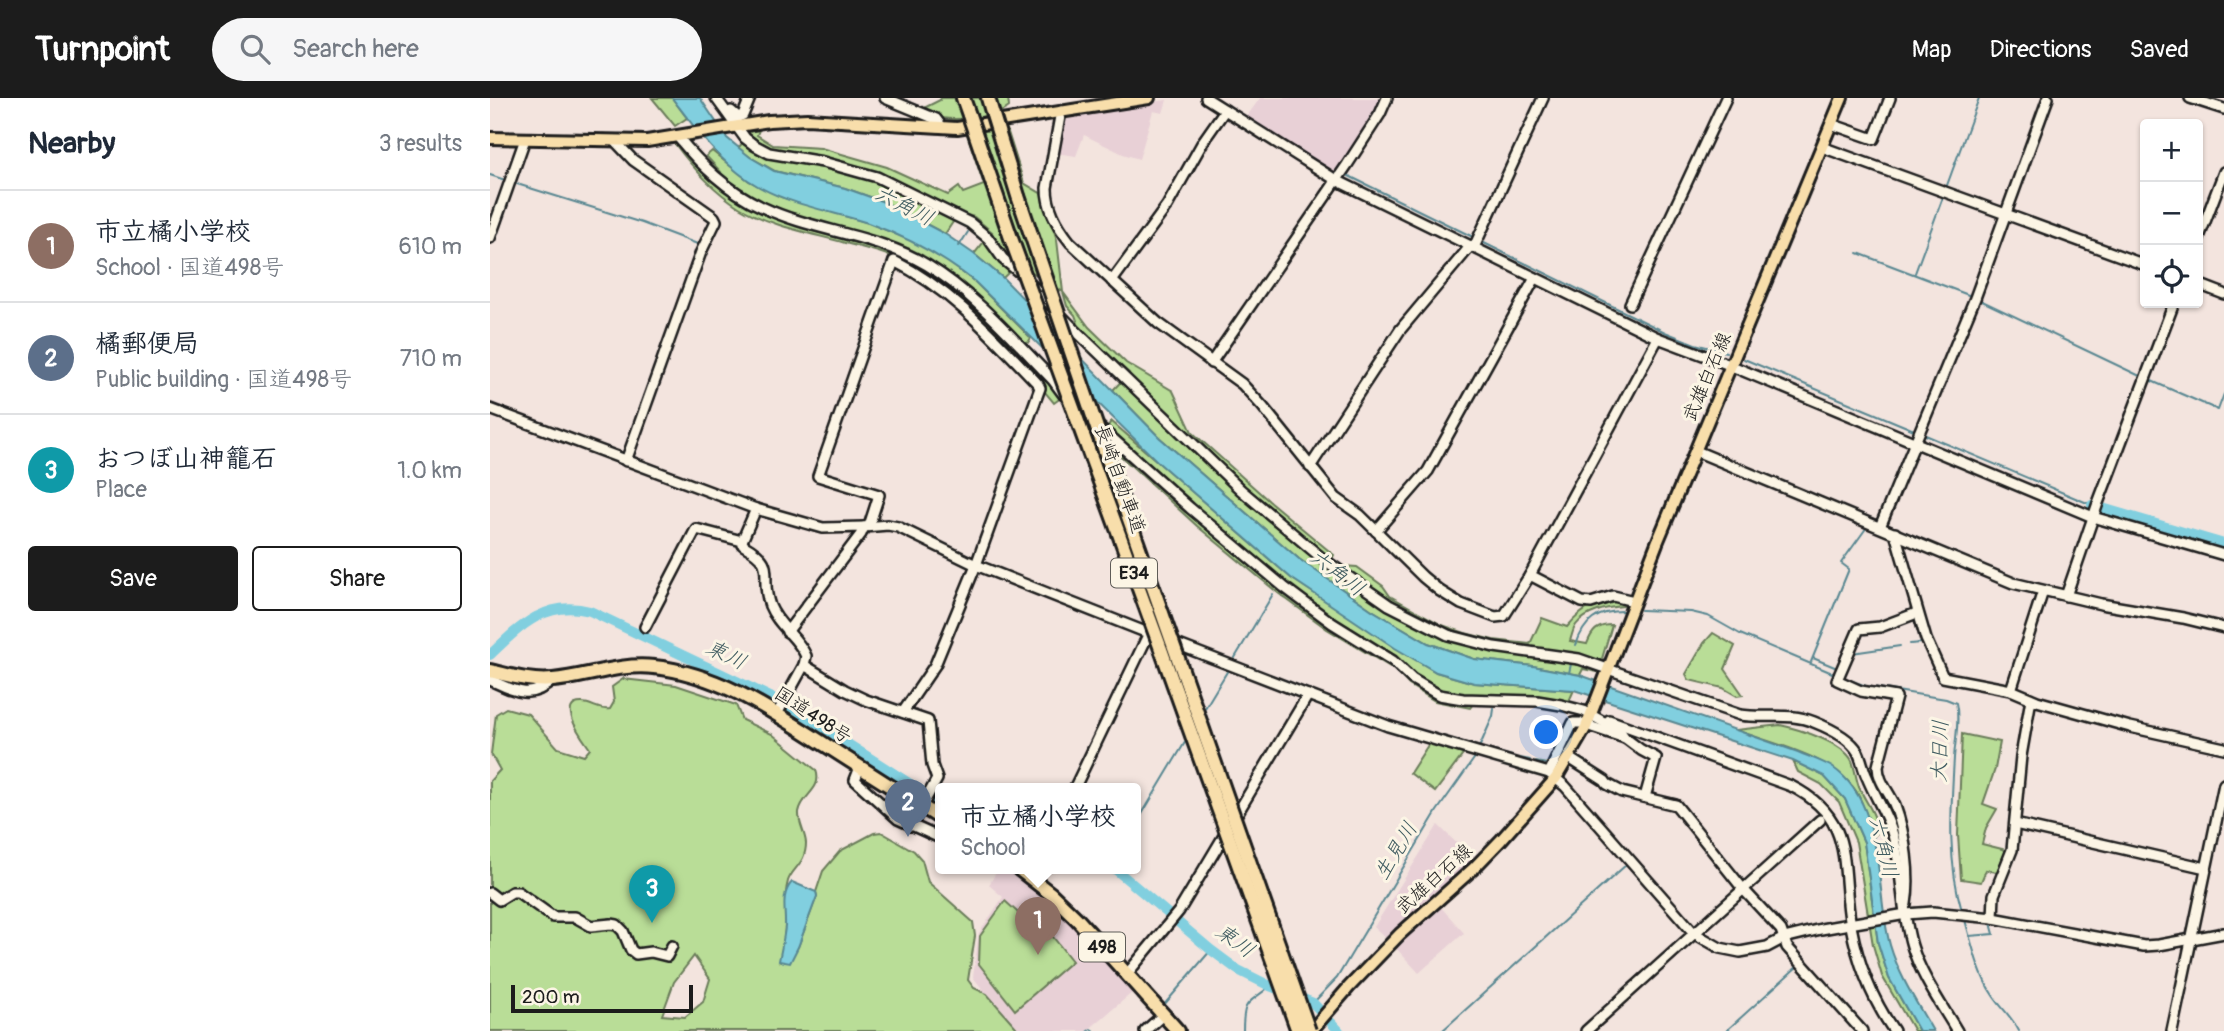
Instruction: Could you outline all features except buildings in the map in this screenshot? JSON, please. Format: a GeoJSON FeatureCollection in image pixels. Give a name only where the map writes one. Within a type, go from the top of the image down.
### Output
{"type":"FeatureCollection","features":[{"type":"Feature","properties":{"kind":"highway","name":"長崎自動車道"},"geometry":{"type":"LineString","coordinates":[[963,98],[1012,242],[1297,1031]]}},
{"type":"Feature","properties":{"kind":"highway","name":"長崎自動車道"},"geometry":{"type":"LineString","coordinates":[[988,98],[1018,196],[1098,432],[1310,1031]]}},
{"type":"Feature","properties":{"kind":"highway","name":"国道498号"},"geometry":{"type":"LineString","coordinates":[[490,671],[528,680],[553,680],[632,666],[671,669],[713,680],[778,712],[935,814]]}},
{"type":"Feature","properties":{"kind":"highway","name":"498"},"geometry":{"type":"LineString","coordinates":[[1025,874],[1077,919],[1178,1031]]}},
{"type":"Feature","properties":{"kind":"main road"},"geometry":{"type":"LineString","coordinates":[[490,138],[647,141],[769,121],[807,119],[957,128],[1149,98]]}},
{"type":"Feature","properties":{"kind":"main road","name":"武雄白石線"},"geometry":{"type":"LineString","coordinates":[[1310,1031],[1400,934],[1474,868],[1501,840],[1552,775],[1569,758],[1592,718],[1634,601],[1842,98]]}},
{"type":"Feature","properties":{"kind":"street"},"geometry":{"type":"LineString","coordinates":[[719,102],[738,117],[743,115],[750,98]]}},
{"type":"Feature","properties":{"kind":"street"},"geometry":{"type":"LineString","coordinates":[[885,98],[936,119],[942,127]]}},
{"type":"Feature","properties":{"kind":"street"},"geometry":{"type":"LineString","coordinates":[[1206,98],[1336,180],[1476,242],[1535,278],[1658,338],[1917,436],[2096,510],[2224,555]]}},
{"type":"Feature","properties":{"kind":"street"},"geometry":{"type":"LineString","coordinates":[[1211,363],[1380,114],[1387,98]]}},
{"type":"Feature","properties":{"kind":"street"},"geometry":{"type":"LineString","coordinates":[[1310,467],[1400,330],[1476,242],[1543,98]]}},
{"type":"Feature","properties":{"kind":"street"},"geometry":{"type":"LineString","coordinates":[[1630,304],[1726,98]]}},
{"type":"Feature","properties":{"kind":"street"},"geometry":{"type":"LineString","coordinates":[[1832,124],[1874,139],[1890,98]]}},
{"type":"Feature","properties":{"kind":"street"},"geometry":{"type":"LineString","coordinates":[[1880,527],[1975,298],[2048,98]]}},
{"type":"Feature","properties":{"kind":"street"},"geometry":{"type":"LineString","coordinates":[[2190,98],[2224,109]]}},
{"type":"Feature","properties":{"kind":"street"},"geometry":{"type":"LineString","coordinates":[[719,102],[735,127],[754,145],[769,153],[813,160],[877,177],[980,230],[1003,259],[1241,490],[1323,559],[1389,605],[1428,626],[1468,641],[1579,659],[1740,715],[1780,715],[1813,721],[1846,740],[1859,754],[1867,778],[1890,824],[1898,860],[1902,903],[1913,951],[1957,1031]]}},
{"type":"Feature","properties":{"kind":"street"},"geometry":{"type":"LineString","coordinates":[[1112,281],[1167,206],[1225,110]]}},
{"type":"Feature","properties":{"kind":"street"},"geometry":{"type":"LineString","coordinates":[[1061,111],[1047,197],[1061,231],[1070,242],[1158,323],[1248,390],[1342,503],[1360,514],[1440,591],[1461,604],[1495,617],[1504,616],[1530,575],[1658,338]]}},
{"type":"Feature","properties":{"kind":"street"},"geometry":{"type":"LineString","coordinates":[[916,126],[918,112]]}},
{"type":"Feature","properties":{"kind":"street"},"geometry":{"type":"LineString","coordinates":[[678,136],[714,177],[763,208],[896,250],[927,264],[954,283],[1053,380],[1064,395],[1190,508],[1283,587],[1332,623],[1393,661],[1412,679],[1439,695],[1463,699],[1537,701],[1584,711],[1592,718],[1620,731],[1641,751],[1657,758],[1645,797]]}},
{"type":"Feature","properties":{"kind":"street"},"geometry":{"type":"LineString","coordinates":[[490,238],[525,139]]}},
{"type":"Feature","properties":{"kind":"street"},"geometry":{"type":"LineString","coordinates":[[615,141],[633,160],[716,221],[701,252],[626,461]]}},
{"type":"Feature","properties":{"kind":"street"},"geometry":{"type":"LineString","coordinates":[[1822,147],[2140,263]]}},
{"type":"Feature","properties":{"kind":"street"},"geometry":{"type":"LineString","coordinates":[[2203,227],[2224,172]]}},
{"type":"Feature","properties":{"kind":"street"},"geometry":{"type":"LineString","coordinates":[[788,632],[867,526],[880,495],[818,476],[894,261],[920,274],[947,293],[977,320],[1040,388],[976,565],[935,665],[903,712]]}},
{"type":"Feature","properties":{"kind":"street"},"geometry":{"type":"LineString","coordinates":[[1377,531],[1428,471],[1535,278]]}},
{"type":"Feature","properties":{"kind":"street"},"geometry":{"type":"LineString","coordinates":[[2203,286],[2224,294]]}},
{"type":"Feature","properties":{"kind":"street"},"geometry":{"type":"LineString","coordinates":[[2066,596],[2172,308]]}},
{"type":"Feature","properties":{"kind":"street"},"geometry":{"type":"LineString","coordinates":[[490,409],[756,509],[823,528],[888,525],[898,527],[976,565],[1388,726],[1552,775],[1694,933],[1720,948],[1740,951],[1767,947],[1784,938],[1853,923],[1904,913],[1933,912],[1993,918],[2144,946],[2224,933]]}},
{"type":"Feature","properties":{"kind":"street"},"geometry":{"type":"LineString","coordinates":[[1696,451],[2013,583],[2101,604],[2224,628]]}},
{"type":"Feature","properties":{"kind":"street"},"geometry":{"type":"LineString","coordinates":[[742,541],[756,509]]}},
{"type":"Feature","properties":{"kind":"street"},"geometry":{"type":"LineString","coordinates":[[645,627],[696,529],[742,541],[765,561],[766,589],[771,607],[806,656],[804,665],[778,712]]}},
{"type":"Feature","properties":{"kind":"street"},"geometry":{"type":"LineString","coordinates":[[1895,533],[1917,613],[1943,677],[2011,690],[2031,699],[2130,726],[2224,748]]}},
{"type":"Feature","properties":{"kind":"street"},"geometry":{"type":"LineString","coordinates":[[1530,575],[1582,602],[1591,603],[1613,596],[1634,601]]}},
{"type":"Feature","properties":{"kind":"street"},"geometry":{"type":"LineString","coordinates":[[2011,690],[2043,591]]}},
{"type":"Feature","properties":{"kind":"street"},"geometry":{"type":"LineString","coordinates":[[1904,913],[1909,884],[1906,856],[1895,806],[1878,776],[1878,766],[1896,697],[1861,691],[1837,680],[1859,629],[1880,627],[1917,613]]}},
{"type":"Feature","properties":{"kind":"street"},"geometry":{"type":"LineString","coordinates":[[1077,783],[1149,633]]}},
{"type":"Feature","properties":{"kind":"street"},"geometry":{"type":"LineString","coordinates":[[804,665],[845,690],[930,724],[929,747],[937,779],[935,783]]}},
{"type":"Feature","properties":{"kind":"street"},"geometry":{"type":"LineString","coordinates":[[490,680],[523,693],[542,690],[553,680]]}},
{"type":"Feature","properties":{"kind":"street"},"geometry":{"type":"LineString","coordinates":[[1127,975],[1179,911],[1308,695]]}},
{"type":"Feature","properties":{"kind":"street"},"geometry":{"type":"LineString","coordinates":[[1993,918],[1994,895],[2012,850],[2021,756],[2031,699]]}},
{"type":"Feature","properties":{"kind":"street"},"geometry":{"type":"LineString","coordinates":[[1592,718],[1601,717],[1791,786],[1818,802],[1828,813],[1840,840],[1859,960],[1870,990],[1894,1031]]}},
{"type":"Feature","properties":{"kind":"street"},"geometry":{"type":"LineString","coordinates":[[1552,775],[1573,723],[1581,723]]}},
{"type":"Feature","properties":{"kind":"street"},"geometry":{"type":"LineString","coordinates":[[1569,758],[1622,792],[1676,805],[1743,889],[1773,920],[1787,947],[1863,1031]]}},
{"type":"Feature","properties":{"kind":"street"},"geometry":{"type":"LineString","coordinates":[[860,767],[855,780],[889,812],[911,826],[935,836]]}},
{"type":"Feature","properties":{"kind":"street"},"geometry":{"type":"LineString","coordinates":[[911,826],[935,784]]}},
{"type":"Feature","properties":{"kind":"street"},"geometry":{"type":"LineString","coordinates":[[2172,1031],[2224,784]]}},
{"type":"Feature","properties":{"kind":"street"},"geometry":{"type":"LineString","coordinates":[[1586,1031],[1820,820]]}},
{"type":"Feature","properties":{"kind":"street"},"geometry":{"type":"LineString","coordinates":[[2015,824],[2206,868]]}},
{"type":"Feature","properties":{"kind":"street"},"geometry":{"type":"LineString","coordinates":[[490,893],[499,900],[512,892],[518,892],[554,917],[575,917],[591,926],[617,925],[636,954],[651,952],[667,957],[673,946]]}},
{"type":"Feature","properties":{"kind":"street"},"geometry":{"type":"LineString","coordinates":[[1145,1031],[1163,1015]]}},
{"type":"Feature","properties":{"kind":"shaded area"},"geometry":{"type":"Polygon","coordinates":[[[1260,98],[1383,98],[1377,112],[1334,174],[1245,119],[1260,98]]]}},
{"type":"Feature","properties":{"kind":"shaded area"},"geometry":{"type":"Polygon","coordinates":[[[1167,100],[1163,113],[1153,111],[1139,159],[1084,135],[1076,156],[1056,153],[1062,123],[1067,114],[1167,100]]]}},
{"type":"Feature","properties":{"kind":"shaded area"},"geometry":{"type":"Polygon","coordinates":[[[1438,825],[1474,860],[1386,938],[1374,927],[1438,825]]]}},
{"type":"Feature","properties":{"kind":"shaded area"},"geometry":{"type":"Polygon","coordinates":[[[995,874],[1012,874],[1049,901],[1076,927],[1133,992],[1087,1031],[1015,1031],[973,977],[979,933],[1003,897],[989,885],[995,874]]]}},
{"type":"Feature","properties":{"kind":"shaded area"},"geometry":{"type":"Polygon","coordinates":[[[1439,905],[1464,933],[1419,973],[1394,946],[1439,905]]]}},
{"type":"Feature","properties":{"kind":"green space"},"geometry":{"type":"Polygon","coordinates":[[[652,98],[672,98],[687,118],[675,126],[652,98]]]}},
{"type":"Feature","properties":{"kind":"green space"},"geometry":{"type":"Polygon","coordinates":[[[941,98],[956,98],[963,106],[969,103],[970,98],[1008,98],[1009,107],[987,116],[958,119],[939,117],[920,110],[941,98]]]}},
{"type":"Feature","properties":{"kind":"green space"},"geometry":{"type":"Polygon","coordinates":[[[1006,126],[1024,183],[1042,194],[1057,240],[1063,292],[1018,263],[1003,278],[974,254],[992,232],[974,217],[959,213],[945,234],[884,202],[845,188],[775,171],[738,148],[747,138],[744,133],[759,130],[757,135],[773,145],[821,148],[887,167],[948,195],[959,187],[963,193],[984,185],[967,134],[1006,126]]]}},
{"type":"Feature","properties":{"kind":"green space"},"geometry":{"type":"Polygon","coordinates":[[[679,143],[715,180],[721,172],[706,156],[712,151],[749,181],[781,197],[869,223],[915,242],[947,261],[975,282],[1031,338],[1022,352],[1051,381],[1062,397],[1054,403],[1044,391],[1044,386],[998,337],[965,305],[929,277],[903,261],[887,255],[790,228],[751,214],[730,201],[704,178],[675,144],[679,143]]]}},
{"type":"Feature","properties":{"kind":"green space"},"geometry":{"type":"Polygon","coordinates":[[[1063,292],[1089,327],[1126,363],[1173,391],[1192,432],[1334,555],[1332,559],[1343,566],[1357,567],[1383,586],[1390,596],[1442,625],[1493,640],[1530,644],[1542,618],[1567,627],[1592,606],[1615,601],[1624,602],[1623,606],[1604,609],[1585,617],[1573,630],[1570,641],[1587,644],[1596,630],[1612,625],[1598,672],[1583,669],[1580,675],[1474,659],[1428,643],[1372,610],[1299,559],[1159,437],[1113,390],[1129,373],[1080,329],[1075,315],[1067,306],[1063,292]]]}},
{"type":"Feature","properties":{"kind":"green space"},"geometry":{"type":"Polygon","coordinates":[[[1111,421],[1291,578],[1436,672],[1474,683],[1574,690],[1566,708],[1540,703],[1474,703],[1470,708],[1435,701],[1409,685],[1395,670],[1327,629],[1278,593],[1197,526],[1113,449],[1107,428],[1111,421]]]}},
{"type":"Feature","properties":{"kind":"green space"},"geometry":{"type":"Polygon","coordinates":[[[1713,633],[1735,646],[1725,669],[1743,695],[1737,696],[1723,688],[1689,680],[1686,674],[1713,633]]]}},
{"type":"Feature","properties":{"kind":"green space"},"geometry":{"type":"Polygon","coordinates":[[[623,679],[676,685],[736,705],[742,720],[772,734],[816,770],[817,782],[799,812],[806,843],[801,861],[790,876],[787,886],[785,933],[780,961],[798,947],[817,896],[823,871],[840,851],[881,832],[914,851],[922,860],[928,882],[973,922],[975,936],[968,980],[974,988],[987,994],[1017,1031],[490,1031],[490,781],[500,770],[491,754],[496,714],[506,708],[528,714],[558,748],[584,756],[590,749],[574,723],[571,709],[582,703],[610,709],[614,702],[612,687],[623,679]],[[694,956],[674,982],[662,1015],[685,1017],[703,1002],[710,979],[694,956]]]}},
{"type":"Feature","properties":{"kind":"green space"},"geometry":{"type":"Polygon","coordinates":[[[1780,725],[1820,738],[1847,754],[1875,819],[1878,832],[1874,836],[1864,807],[1846,779],[1818,760],[1736,730],[1780,725]]]}},
{"type":"Feature","properties":{"kind":"green space"},"geometry":{"type":"Polygon","coordinates":[[[1962,734],[2000,742],[1995,769],[1983,804],[1997,809],[1986,828],[1982,844],[2006,850],[1997,872],[1986,870],[1981,882],[1961,879],[1958,835],[1962,734]]]}},
{"type":"Feature","properties":{"kind":"green space"},"geometry":{"type":"Polygon","coordinates":[[[1430,742],[1465,752],[1435,792],[1410,773],[1430,742]]]}},
{"type":"Feature","properties":{"kind":"green space"},"geometry":{"type":"Polygon","coordinates":[[[1793,761],[1824,776],[1845,799],[1864,842],[1878,943],[1889,978],[1919,1031],[1914,1031],[1882,976],[1873,945],[1856,842],[1839,802],[1821,784],[1798,772],[1793,761]]]}},
{"type":"Feature","properties":{"kind":"green space"},"geometry":{"type":"Polygon","coordinates":[[[1005,901],[1026,920],[1034,913],[1072,961],[1015,1010],[979,964],[980,936],[1005,901]]]}},
{"type":"Feature","properties":{"kind":"water"},"geometry":{"type":"Polygon","coordinates":[[[672,98],[700,98],[727,138],[750,157],[774,171],[845,188],[884,202],[945,234],[974,254],[1003,278],[1159,437],[1299,559],[1372,610],[1428,643],[1474,659],[1580,675],[1798,752],[1832,767],[1849,783],[1862,802],[1876,849],[1890,945],[1903,978],[1933,1031],[1919,1031],[1889,978],[1878,943],[1864,842],[1845,799],[1824,776],[1793,761],[1574,690],[1474,683],[1436,672],[1395,648],[1291,578],[1160,464],[975,282],[924,248],[897,234],[791,201],[748,180],[716,152],[672,98]]]}},
{"type":"Feature","properties":{"kind":"water"},"geometry":{"type":"Polygon","coordinates":[[[792,882],[816,892],[817,896],[790,963],[779,961],[785,927],[785,898],[792,882]]]}},
{"type":"Feature","properties":{"kind":"waterway"},"geometry":{"type":"LineString","coordinates":[[1946,188],[1979,98]]}},
{"type":"Feature","properties":{"kind":"waterway"},"geometry":{"type":"LineString","coordinates":[[1883,164],[1931,182]]}},
{"type":"Feature","properties":{"kind":"waterway"},"geometry":{"type":"LineString","coordinates":[[490,175],[505,180]]}},
{"type":"Feature","properties":{"kind":"waterway"},"geometry":{"type":"LineString","coordinates":[[1347,175],[1475,238]]}},
{"type":"Feature","properties":{"kind":"waterway"},"geometry":{"type":"LineString","coordinates":[[517,184],[642,223],[700,245]]}},
{"type":"Feature","properties":{"kind":"waterway"},"geometry":{"type":"LineString","coordinates":[[1915,273],[1943,197]]}},
{"type":"Feature","properties":{"kind":"waterway"},"geometry":{"type":"LineString","coordinates":[[959,246],[968,232]]}},
{"type":"Feature","properties":{"kind":"waterway"},"geometry":{"type":"LineString","coordinates":[[1480,241],[1665,332],[1726,352]]}},
{"type":"Feature","properties":{"kind":"waterway"},"geometry":{"type":"LineString","coordinates":[[1858,253],[1971,296]]}},
{"type":"Feature","properties":{"kind":"waterway"},"geometry":{"type":"LineString","coordinates":[[1980,300],[2142,377]]}},
{"type":"Feature","properties":{"kind":"waterway"},"geometry":{"type":"LineString","coordinates":[[1744,359],[1914,430]]}},
{"type":"Feature","properties":{"kind":"waterway"},"geometry":{"type":"LineString","coordinates":[[2147,379],[2218,410],[2224,394]]}},
{"type":"Feature","properties":{"kind":"waterway"},"geometry":{"type":"LineString","coordinates":[[1923,434],[2092,505]]}},
{"type":"Feature","properties":{"kind":"waterway"},"geometry":{"type":"LineString","coordinates":[[1906,454],[1909,446]]}},
{"type":"Feature","properties":{"kind":"waterway"},"geometry":{"type":"LineString","coordinates":[[2092,505],[2224,544]]}},
{"type":"Feature","properties":{"kind":"waterway"},"geometry":{"type":"LineString","coordinates":[[1811,662],[1849,569],[1841,563],[1867,527]]}},
{"type":"Feature","properties":{"kind":"waterway"},"geometry":{"type":"LineString","coordinates":[[1233,661],[1273,594]]}},
{"type":"Feature","properties":{"kind":"waterway","name":"東川"},"geometry":{"type":"LineString","coordinates":[[490,655],[523,625],[547,612],[574,608],[590,611],[787,705],[935,800]]}},
{"type":"Feature","properties":{"kind":"waterway","name":"大日川"},"geometry":{"type":"LineString","coordinates":[[1641,610],[1691,612],[1708,616],[1740,634],[1837,675]]}},
{"type":"Feature","properties":{"kind":"waterway","name":"大日川"},"geometry":{"type":"LineString","coordinates":[[1576,645],[1583,630],[1593,619],[1606,613],[1623,611]]}},
{"type":"Feature","properties":{"kind":"waterway"},"geometry":{"type":"LineString","coordinates":[[1910,644],[1922,643]]}},
{"type":"Feature","properties":{"kind":"waterway"},"geometry":{"type":"LineString","coordinates":[[1852,653],[1900,646]]}},
{"type":"Feature","properties":{"kind":"waterway"},"geometry":{"type":"LineString","coordinates":[[1813,658],[1837,668]]}},
{"type":"Feature","properties":{"kind":"waterway","name":"大日川"},"geometry":{"type":"LineString","coordinates":[[1569,673],[1571,664]]}},
{"type":"Feature","properties":{"kind":"waterway"},"geometry":{"type":"LineString","coordinates":[[1202,713],[1228,670]]}},
{"type":"Feature","properties":{"kind":"waterway","name":"大日川"},"geometry":{"type":"LineString","coordinates":[[1842,677],[1866,686],[1956,703],[1951,835],[1954,873],[1962,911]]}},
{"type":"Feature","properties":{"kind":"waterway"},"geometry":{"type":"LineString","coordinates":[[2024,714],[2025,699]]}},
{"type":"Feature","properties":{"kind":"waterway","name":"生見川"},"geometry":{"type":"LineString","coordinates":[[1479,748],[1494,709]]}},
{"type":"Feature","properties":{"kind":"waterway"},"geometry":{"type":"LineString","coordinates":[[1141,816],[1187,739]]}},
{"type":"Feature","properties":{"kind":"waterway"},"geometry":{"type":"LineString","coordinates":[[1496,752],[1512,756]]}},
{"type":"Feature","properties":{"kind":"waterway","name":"生見川"},"geometry":{"type":"LineString","coordinates":[[1313,1003],[1337,978],[1437,811],[1476,756]]}},
{"type":"Feature","properties":{"kind":"waterway"},"geometry":{"type":"LineString","coordinates":[[1520,758],[1530,760]]}},
{"type":"Feature","properties":{"kind":"waterway"},"geometry":{"type":"LineString","coordinates":[[1536,762],[1548,764]]}},
{"type":"Feature","properties":{"kind":"waterway"},"geometry":{"type":"LineString","coordinates":[[1992,887],[2008,849],[2008,842]]}},
{"type":"Feature","properties":{"kind":"waterway"},"geometry":{"type":"LineString","coordinates":[[1442,1031],[1627,864]]}},
{"type":"Feature","properties":{"kind":"waterway","name":"東川"},"geometry":{"type":"LineString","coordinates":[[1121,874],[1238,970],[1313,1003],[1339,1031]]}},
{"type":"Feature","properties":{"kind":"waterway"},"geometry":{"type":"LineString","coordinates":[[1989,911],[1990,897]]}},
{"type":"Feature","properties":{"kind":"waterway","name":"大日川"},"geometry":{"type":"LineString","coordinates":[[1965,920],[1987,986],[2019,1031]]}},
{"type":"Feature","properties":{"kind":"waterway"},"geometry":{"type":"LineString","coordinates":[[1969,936],[1994,934],[1991,923]]}},
{"type":"Feature","properties":{"kind":"waterway"},"geometry":{"type":"LineString","coordinates":[[1726,1031],[1798,966],[1780,947]]}},
{"type":"Feature","properties":{"kind":"waterway"},"geometry":{"type":"LineString","coordinates":[[1163,1006],[1211,950]]}},
{"type":"Feature","properties":{"kind":"waterway"},"geometry":{"type":"LineString","coordinates":[[1243,1031],[1246,1007],[1270,986]]}},
{"type":"Feature","properties":{"kind":"waterway"},"geometry":{"type":"LineString","coordinates":[[1149,1022],[1154,1016]]}},
{"type":"Feature","properties":{"kind":"waterway"},"geometry":{"type":"LineString","coordinates":[[1088,1031],[1094,1031]]}},
{"type":"Feature","properties":{"kind":"place","name":"橘郵便局"},"geometry":{"type":"Point","coordinates":[908,837]}},
{"type":"Feature","properties":{"kind":"place","name":"おつぼ山神籠石"},"geometry":{"type":"Point","coordinates":[652,923]}},
{"type":"Feature","properties":{"kind":"place","name":"市立橘小学校"},"geometry":{"type":"Point","coordinates":[1038,955]}},
{"type":"Feature","properties":{"kind":"water label","name":"六角川"},"geometry":{"type":"Point","coordinates":[904,206]}},
{"type":"Feature","properties":{"kind":"water label","name":"六角川"},"geometry":{"type":"Point","coordinates":[1337,573]}},
{"type":"Feature","properties":{"kind":"water label","name":"六角川"},"geometry":{"type":"Point","coordinates":[1883,847]}}]}
